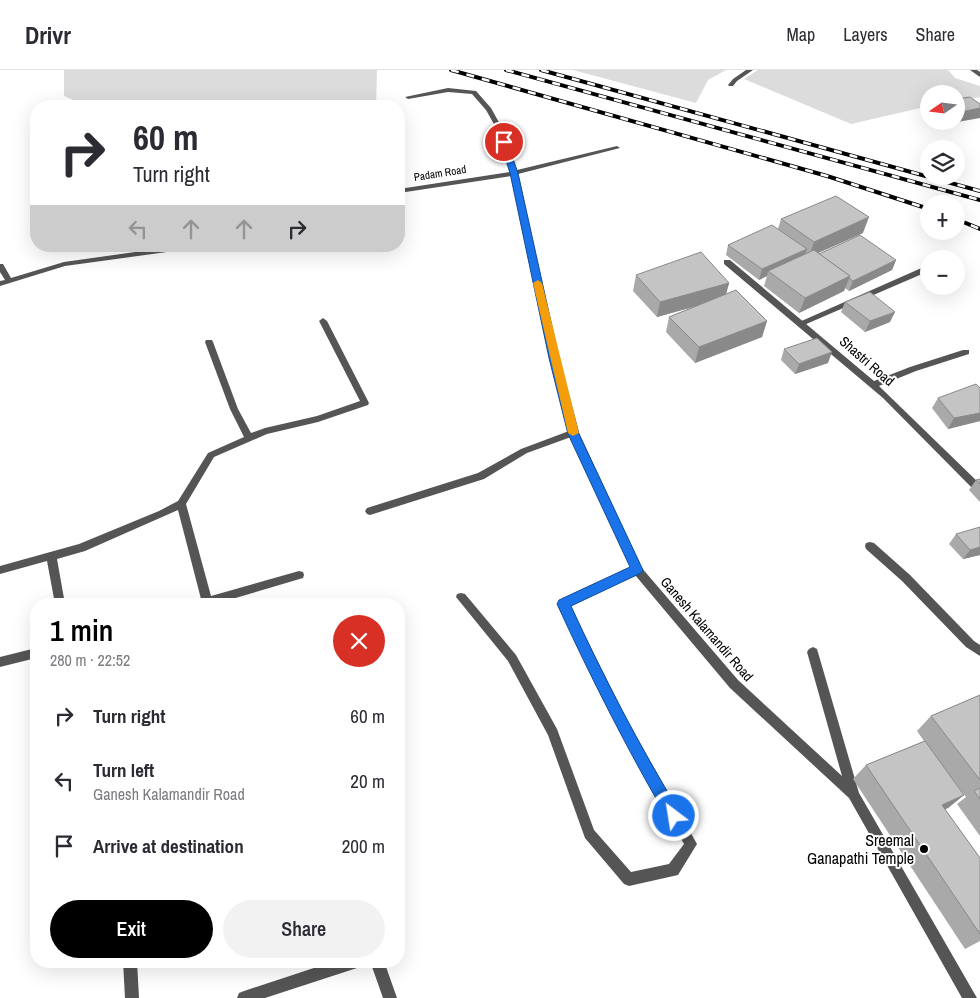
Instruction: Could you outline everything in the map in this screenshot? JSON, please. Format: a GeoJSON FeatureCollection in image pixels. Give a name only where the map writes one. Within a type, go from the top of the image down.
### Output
{"type":"FeatureCollection","features":[{"type":"Feature","properties":{"kind":"street"},"geometry":{"type":"LineString","coordinates":[[731,85],[750,70]]}},
{"type":"Feature","properties":{"kind":"street"},"geometry":{"type":"LineString","coordinates":[[973,70],[980,74]]}},
{"type":"Feature","properties":{"kind":"street","name":"Ganesh Kalamandir Road"},"geometry":{"type":"LineString","coordinates":[[408,97],[448,90],[474,92],[489,109],[498,126],[514,173],[554,358],[574,434],[637,570],[734,684],[853,794],[970,998]]}},
{"type":"Feature","properties":{"kind":"street","name":"Padam Road"},"geometry":{"type":"LineString","coordinates":[[405,190],[514,173],[617,148]]}},
{"type":"Feature","properties":{"kind":"street"},"geometry":{"type":"LineString","coordinates":[[0,284],[64,264],[152,252]]}},
{"type":"Feature","properties":{"kind":"street","name":"Shastri Road"},"geometry":{"type":"LineString","coordinates":[[727,262],[873,385],[980,490]]}},
{"type":"Feature","properties":{"kind":"street"},"geometry":{"type":"LineString","coordinates":[[0,266],[10,281]]}},
{"type":"Feature","properties":{"kind":"street"},"geometry":{"type":"LineString","coordinates":[[801,323],[920,272]]}},
{"type":"Feature","properties":{"kind":"street"},"geometry":{"type":"LineString","coordinates":[[0,570],[81,548],[162,514],[181,504],[212,455],[265,431],[318,419],[365,403],[323,321]]}},
{"type":"Feature","properties":{"kind":"street"},"geometry":{"type":"LineString","coordinates":[[209,342],[234,409],[249,438]]}},
{"type":"Feature","properties":{"kind":"street"},"geometry":{"type":"LineString","coordinates":[[873,385],[913,369],[966,352]]}},
{"type":"Feature","properties":{"kind":"street"},"geometry":{"type":"LineString","coordinates":[[370,512],[481,476],[524,451],[574,434]]}},
{"type":"Feature","properties":{"kind":"street"},"geometry":{"type":"LineString","coordinates":[[181,504],[202,598]]}},
{"type":"Feature","properties":{"kind":"street"},"geometry":{"type":"LineString","coordinates":[[870,546],[906,578],[970,644],[980,651]]}},
{"type":"Feature","properties":{"kind":"street"},"geometry":{"type":"LineString","coordinates":[[51,556],[59,598]]}},
{"type":"Feature","properties":{"kind":"street"},"geometry":{"type":"LineString","coordinates":[[461,597],[512,658],[553,733],[589,834],[629,879],[673,870],[691,844],[649,774],[586,653],[564,604],[637,570]]}},
{"type":"Feature","properties":{"kind":"street"},"geometry":{"type":"LineString","coordinates":[[220,598],[299,575]]}},
{"type":"Feature","properties":{"kind":"street"},"geometry":{"type":"LineString","coordinates":[[813,652],[853,794]]}},
{"type":"Feature","properties":{"kind":"street"},"geometry":{"type":"LineString","coordinates":[[0,662],[30,654]]}},
{"type":"Feature","properties":{"kind":"street"},"geometry":{"type":"LineString","coordinates":[[130,968],[132,998]]}},
{"type":"Feature","properties":{"kind":"street"},"geometry":{"type":"LineString","coordinates":[[244,998],[336,968]]}},
{"type":"Feature","properties":{"kind":"street"},"geometry":{"type":"LineString","coordinates":[[379,968],[390,998]]}},
{"type":"Feature","properties":{"kind":"shaded area"},"geometry":{"type":"Polygon","coordinates":[[[64,70],[377,70],[376,100],[73,100],[64,96],[64,70]]]}},
{"type":"Feature","properties":{"kind":"shaded area"},"geometry":{"type":"Polygon","coordinates":[[[573,70],[726,70],[708,80],[696,103],[573,70]]]}},
{"type":"Feature","properties":{"kind":"shaded area"},"geometry":{"type":"Polygon","coordinates":[[[758,70],[948,70],[955,78],[980,86],[980,97],[965,100],[965,85],[920,85],[920,108],[851,124],[744,79],[758,70]]]}},
{"type":"Feature","properties":{"kind":"building"},"geometry":{"type":"Polygon","coordinates":[[[970,97],[980,104],[980,108],[965,111],[965,98],[970,97]]]}},
{"type":"Feature","properties":{"kind":"building"},"geometry":{"type":"Polygon","coordinates":[[[836,196],[869,217],[814,242],[781,219],[836,196]]]}},
{"type":"Feature","properties":{"kind":"building"},"geometry":{"type":"Polygon","coordinates":[[[772,225],[807,249],[762,269],[728,245],[772,225]]]}},
{"type":"Feature","properties":{"kind":"building"},"geometry":{"type":"Polygon","coordinates":[[[860,235],[896,260],[853,281],[849,278],[850,276],[819,254],[860,235]]]}},
{"type":"Feature","properties":{"kind":"building"},"geometry":{"type":"Polygon","coordinates":[[[814,250],[850,276],[805,298],[768,271],[814,250]]]}},
{"type":"Feature","properties":{"kind":"building"},"geometry":{"type":"Polygon","coordinates":[[[701,252],[729,283],[660,302],[636,275],[701,252]]]}},
{"type":"Feature","properties":{"kind":"building"},"geometry":{"type":"Polygon","coordinates":[[[736,290],[767,321],[699,347],[669,317],[736,290]]]}},
{"type":"Feature","properties":{"kind":"building"},"geometry":{"type":"Polygon","coordinates":[[[870,292],[895,312],[870,321],[845,302],[870,292]]]}},
{"type":"Feature","properties":{"kind":"building"},"geometry":{"type":"Polygon","coordinates":[[[817,338],[832,352],[799,364],[784,349],[817,338]]]}},
{"type":"Feature","properties":{"kind":"building"},"geometry":{"type":"Polygon","coordinates":[[[976,384],[980,388],[980,413],[954,418],[938,398],[976,384]]]}},
{"type":"Feature","properties":{"kind":"building"},"geometry":{"type":"Polygon","coordinates":[[[980,527],[980,547],[970,550],[956,534],[980,527]]]}},
{"type":"Feature","properties":{"kind":"building"},"geometry":{"type":"Polygon","coordinates":[[[980,695],[980,780],[931,716],[980,695]]]}},
{"type":"Feature","properties":{"kind":"building"},"geometry":{"type":"Polygon","coordinates":[[[925,741],[964,795],[942,805],[980,858],[980,934],[866,765],[925,741]]]}},
{"type":"Feature","properties":{"kind":"building"},"geometry":{"type":"Polygon","coordinates":[[[980,788],[980,799],[974,791],[980,788]]]}},
{"type":"Feature","properties":{"kind":"railway"},"geometry":{"type":"LineString","coordinates":[[451,70],[827,176],[920,206]]}},
{"type":"Feature","properties":{"kind":"railway"},"geometry":{"type":"LineString","coordinates":[[506,70],[980,200]]}},
{"type":"Feature","properties":{"kind":"railway"},"geometry":{"type":"LineString","coordinates":[[541,70],[980,191]]}},
{"type":"Feature","properties":{"kind":"railway"},"geometry":{"type":"LineString","coordinates":[[965,223],[980,229]]}},
{"type":"Feature","properties":{"kind":"slow traffic"},"geometry":{"type":"LineString","coordinates":[[538,283],[573,433]]}},
{"type":"Feature","properties":{"kind":"place","name":"Sreemal Ganapathi Temple"},"geometry":{"type":"Point","coordinates":[924,849]}},
{"type":"Feature","properties":{"kind":"route"},"geometry":{"type":"LineString","coordinates":[[504,142],[514,173],[554,358],[574,434],[637,570],[564,604],[586,653],[649,774],[674,816]]}}]}
